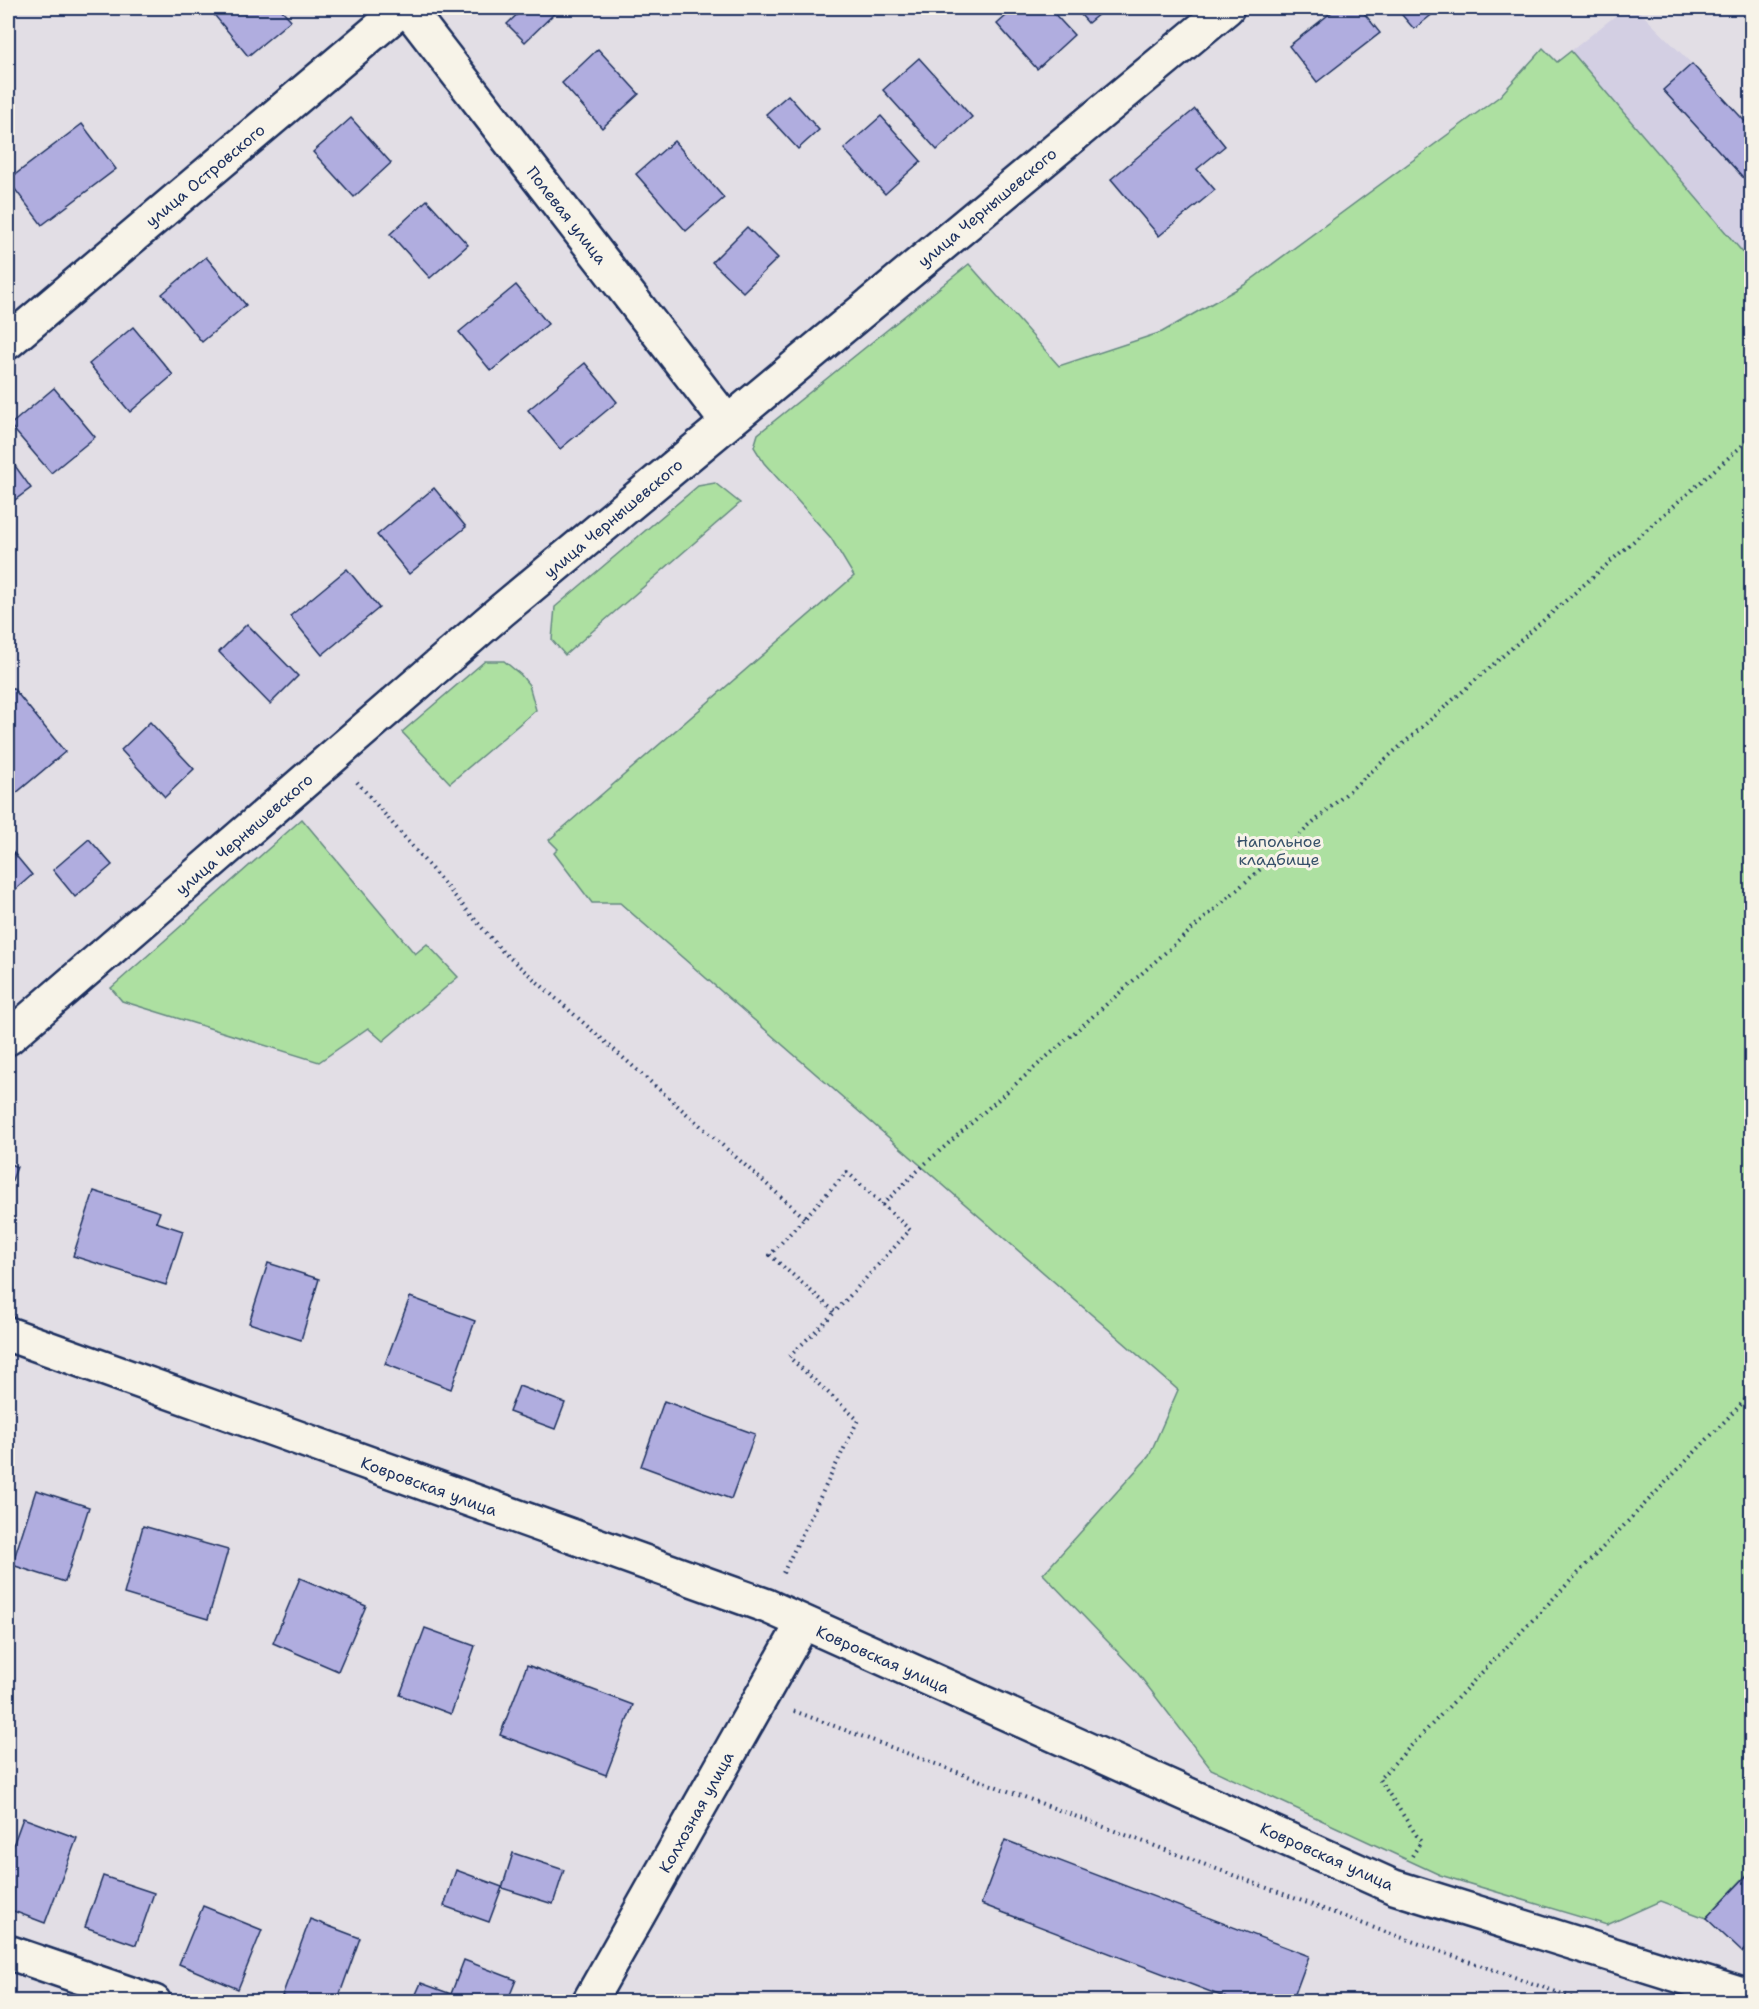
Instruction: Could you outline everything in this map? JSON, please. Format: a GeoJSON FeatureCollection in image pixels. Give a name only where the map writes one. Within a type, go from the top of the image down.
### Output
{"type":"FeatureCollection","features":[{"type":"Feature","properties":{"kind":"street","name":"улица Островского"},"geometry":{"type":"LineString","coordinates":[[8,342],[405,8]]}},
{"type":"Feature","properties":{"kind":"street","name":"Полевая улица"},"geometry":{"type":"LineString","coordinates":[[405,8],[727,422]]}},
{"type":"Feature","properties":{"kind":"street","name":"улица Чернышевского"},"geometry":{"type":"LineString","coordinates":[[8,1038],[501,611],[1227,8]]}},
{"type":"Feature","properties":{"kind":"street","name":"Ковровская улица"},"geometry":{"type":"LineString","coordinates":[[8,1334],[767,1606],[1394,1887],[1752,1998]]}},
{"type":"Feature","properties":{"kind":"street","name":"Колхозная улица"},"geometry":{"type":"LineString","coordinates":[[589,2001],[803,1623]]}},
{"type":"Feature","properties":{"kind":"street"},"geometry":{"type":"LineString","coordinates":[[8,1952],[154,2001]]}},
{"type":"Feature","properties":{"kind":"path"},"geometry":{"type":"LineString","coordinates":[[882,1205],[926,1163],[1752,437]]}},
{"type":"Feature","properties":{"kind":"path"},"geometry":{"type":"LineString","coordinates":[[357,782],[502,951],[805,1218]]}},
{"type":"Feature","properties":{"kind":"path"},"geometry":{"type":"LineString","coordinates":[[767,1606],[858,1420],[789,1357],[835,1312],[910,1230],[847,1172],[770,1255],[835,1312]]}},
{"type":"Feature","properties":{"kind":"path"},"geometry":{"type":"LineString","coordinates":[[1394,1887],[1421,1842],[1379,1779],[1752,1393]]}},
{"type":"Feature","properties":{"kind":"path"},"geometry":{"type":"LineString","coordinates":[[760,1698],[1377,1929],[1585,2001]]}},
{"type":"Feature","properties":{"kind":"shaded area"},"geometry":{"type":"Polygon","coordinates":[[[1625,8],[1636,8],[1692,64],[1751,129],[1751,262],[1571,51],[1625,8]]]}},
{"type":"Feature","properties":{"kind":"green space","name":"Напольное кладбище"},"geometry":{"type":"Polygon","coordinates":[[[1543,48],[1557,62],[1571,51],[1751,262],[1751,1870],[1706,1918],[1660,1901],[1607,1925],[1440,1875],[1211,1769],[1136,1671],[1043,1574],[1149,1456],[1178,1390],[620,903],[592,903],[554,853],[558,849],[549,840],[854,576],[831,538],[764,463],[754,447],[758,434],[969,264],[1059,366],[1162,332],[1244,285],[1500,96],[1543,48]]]}},
{"type":"Feature","properties":{"kind":"green space"},"geometry":{"type":"Polygon","coordinates":[[[715,483],[740,503],[565,655],[552,640],[555,607],[698,486],[715,483]]]}},
{"type":"Feature","properties":{"kind":"green space"},"geometry":{"type":"Polygon","coordinates":[[[485,661],[504,661],[521,675],[529,685],[536,710],[450,783],[402,732],[485,661]]]}},
{"type":"Feature","properties":{"kind":"green space"},"geometry":{"type":"Polygon","coordinates":[[[302,819],[415,954],[427,944],[458,977],[383,1041],[368,1028],[319,1062],[122,1001],[111,988],[302,819]]]}},
{"type":"Feature","properties":{"kind":"building"},"geometry":{"type":"Polygon","coordinates":[[[215,8],[280,8],[291,20],[248,56],[211,11],[215,8]]]}},
{"type":"Feature","properties":{"kind":"building"},"geometry":{"type":"Polygon","coordinates":[[[524,8],[560,8],[525,42],[507,24],[524,8]]]}},
{"type":"Feature","properties":{"kind":"building"},"geometry":{"type":"Polygon","coordinates":[[[1015,8],[1049,8],[1074,35],[1037,69],[997,24],[1015,8]]]}},
{"type":"Feature","properties":{"kind":"building"},"geometry":{"type":"Polygon","coordinates":[[[1075,8],[1106,8],[1088,23],[1075,8]]]}},
{"type":"Feature","properties":{"kind":"building"},"geometry":{"type":"Polygon","coordinates":[[[1337,8],[1360,8],[1380,33],[1317,82],[1289,46],[1337,8]]]}},
{"type":"Feature","properties":{"kind":"building"},"geometry":{"type":"Polygon","coordinates":[[[1396,8],[1440,8],[1414,29],[1396,8]]]}},
{"type":"Feature","properties":{"kind":"building"},"geometry":{"type":"Polygon","coordinates":[[[598,49],[639,94],[602,128],[562,83],[598,49]]]}},
{"type":"Feature","properties":{"kind":"building"},"geometry":{"type":"Polygon","coordinates":[[[919,58],[972,117],[937,150],[883,90],[919,58]]]}},
{"type":"Feature","properties":{"kind":"building"},"geometry":{"type":"Polygon","coordinates":[[[1692,64],[1752,129],[1752,187],[1663,90],[1692,64]]]}},
{"type":"Feature","properties":{"kind":"building"},"geometry":{"type":"Polygon","coordinates":[[[788,95],[819,130],[798,149],[766,114],[788,95]]]}},
{"type":"Feature","properties":{"kind":"building"},"geometry":{"type":"Polygon","coordinates":[[[1195,109],[1225,146],[1197,169],[1215,190],[1159,236],[1111,179],[1195,109]]]}},
{"type":"Feature","properties":{"kind":"building"},"geometry":{"type":"Polygon","coordinates":[[[881,116],[921,161],[885,194],[844,149],[881,116]]]}},
{"type":"Feature","properties":{"kind":"building"},"geometry":{"type":"Polygon","coordinates":[[[351,118],[391,163],[354,197],[313,152],[351,118]]]}},
{"type":"Feature","properties":{"kind":"building"},"geometry":{"type":"Polygon","coordinates":[[[82,124],[116,169],[42,225],[8,180],[82,124]]]}},
{"type":"Feature","properties":{"kind":"building"},"geometry":{"type":"Polygon","coordinates":[[[674,141],[724,198],[686,231],[636,174],[674,141]]]}},
{"type":"Feature","properties":{"kind":"building"},"geometry":{"type":"Polygon","coordinates":[[[427,200],[468,245],[430,278],[390,234],[427,200]]]}},
{"type":"Feature","properties":{"kind":"building"},"geometry":{"type":"Polygon","coordinates":[[[747,227],[778,258],[743,292],[712,262],[747,227]]]}},
{"type":"Feature","properties":{"kind":"building"},"geometry":{"type":"Polygon","coordinates":[[[206,257],[246,305],[202,342],[162,294],[206,257]]]}},
{"type":"Feature","properties":{"kind":"building"},"geometry":{"type":"Polygon","coordinates":[[[516,285],[548,324],[491,371],[459,332],[516,285]]]}},
{"type":"Feature","properties":{"kind":"building"},"geometry":{"type":"Polygon","coordinates":[[[133,327],[173,375],[130,412],[89,364],[133,327]]]}},
{"type":"Feature","properties":{"kind":"building"},"geometry":{"type":"Polygon","coordinates":[[[585,363],[617,402],[560,449],[528,410],[585,363]]]}},
{"type":"Feature","properties":{"kind":"building"},"geometry":{"type":"Polygon","coordinates":[[[54,388],[95,437],[51,473],[10,425],[54,388]]]}},
{"type":"Feature","properties":{"kind":"building"},"geometry":{"type":"Polygon","coordinates":[[[8,456],[31,488],[8,505],[8,456]]]}},
{"type":"Feature","properties":{"kind":"building"},"geometry":{"type":"Polygon","coordinates":[[[434,488],[466,527],[409,574],[377,535],[434,488]]]}},
{"type":"Feature","properties":{"kind":"building"},"geometry":{"type":"Polygon","coordinates":[[[347,569],[379,608],[322,655],[290,616],[347,569]]]}},
{"type":"Feature","properties":{"kind":"building"},"geometry":{"type":"Polygon","coordinates":[[[247,624],[298,676],[270,704],[219,652],[247,624]]]}},
{"type":"Feature","properties":{"kind":"building"},"geometry":{"type":"Polygon","coordinates":[[[13,688],[65,752],[9,799],[8,692],[13,688]]]}},
{"type":"Feature","properties":{"kind":"building"},"geometry":{"type":"Polygon","coordinates":[[[150,722],[194,769],[165,797],[121,750],[150,722]]]}},
{"type":"Feature","properties":{"kind":"building"},"geometry":{"type":"Polygon","coordinates":[[[89,839],[112,865],[75,897],[53,870],[89,839]]]}},
{"type":"Feature","properties":{"kind":"building"},"geometry":{"type":"Polygon","coordinates":[[[8,846],[32,875],[8,896],[8,846]]]}},
{"type":"Feature","properties":{"kind":"building"},"geometry":{"type":"Polygon","coordinates":[[[8,1163],[17,1167],[8,1191],[8,1163]]]}},
{"type":"Feature","properties":{"kind":"building"},"geometry":{"type":"Polygon","coordinates":[[[94,1191],[160,1212],[156,1222],[183,1231],[166,1285],[73,1256],[94,1191]]]}},
{"type":"Feature","properties":{"kind":"building"},"geometry":{"type":"Polygon","coordinates":[[[268,1263],[319,1279],[301,1340],[249,1323],[268,1263]]]}},
{"type":"Feature","properties":{"kind":"building"},"geometry":{"type":"Polygon","coordinates":[[[410,1297],[475,1321],[451,1389],[385,1364],[410,1297]]]}},
{"type":"Feature","properties":{"kind":"building"},"geometry":{"type":"Polygon","coordinates":[[[519,1386],[565,1403],[555,1429],[509,1412],[519,1386]]]}},
{"type":"Feature","properties":{"kind":"building"},"geometry":{"type":"Polygon","coordinates":[[[664,1401],[755,1434],[731,1499],[641,1466],[664,1401]]]}},
{"type":"Feature","properties":{"kind":"building"},"geometry":{"type":"Polygon","coordinates":[[[36,1490],[89,1507],[65,1582],[12,1565],[36,1490]]]}},
{"type":"Feature","properties":{"kind":"building"},"geometry":{"type":"Polygon","coordinates":[[[143,1526],[228,1550],[208,1619],[124,1594],[143,1526]]]}},
{"type":"Feature","properties":{"kind":"building"},"geometry":{"type":"Polygon","coordinates":[[[300,1578],[366,1606],[338,1671],[273,1643],[300,1578]]]}},
{"type":"Feature","properties":{"kind":"building"},"geometry":{"type":"Polygon","coordinates":[[[425,1628],[475,1646],[451,1714],[400,1695],[425,1628]]]}},
{"type":"Feature","properties":{"kind":"building"},"geometry":{"type":"Polygon","coordinates":[[[527,1665],[633,1705],[606,1775],[500,1735],[527,1665]]]}},
{"type":"Feature","properties":{"kind":"building"},"geometry":{"type":"Polygon","coordinates":[[[23,1818],[77,1838],[45,1923],[8,1909],[8,1859],[23,1818]]]}},
{"type":"Feature","properties":{"kind":"building"},"geometry":{"type":"Polygon","coordinates":[[[1005,1840],[1309,1956],[1292,2002],[1237,2002],[981,1904],[1005,1840]]]}},
{"type":"Feature","properties":{"kind":"building"},"geometry":{"type":"Polygon","coordinates":[[[513,1853],[564,1870],[553,1904],[502,1888],[513,1853]]]}},
{"type":"Feature","properties":{"kind":"building"},"geometry":{"type":"Polygon","coordinates":[[[456,1870],[502,1887],[489,1922],[444,1906],[456,1870]]]}},
{"type":"Feature","properties":{"kind":"building"},"geometry":{"type":"Polygon","coordinates":[[[1752,1870],[1752,1941],[1742,1952],[1706,1918],[1752,1870]]]}},
{"type":"Feature","properties":{"kind":"building"},"geometry":{"type":"Polygon","coordinates":[[[103,1876],[154,1893],[136,1945],[85,1927],[103,1876]]]}},
{"type":"Feature","properties":{"kind":"building"},"geometry":{"type":"Polygon","coordinates":[[[203,1906],[262,1930],[238,1989],[179,1964],[203,1906]]]}},
{"type":"Feature","properties":{"kind":"building"},"geometry":{"type":"Polygon","coordinates":[[[310,1919],[360,1938],[337,2002],[298,2002],[282,1996],[310,1919]]]}},
{"type":"Feature","properties":{"kind":"building"},"geometry":{"type":"Polygon","coordinates":[[[464,1960],[516,1980],[507,2002],[413,2001],[421,1983],[451,1994],[464,1960]]]}}]}
